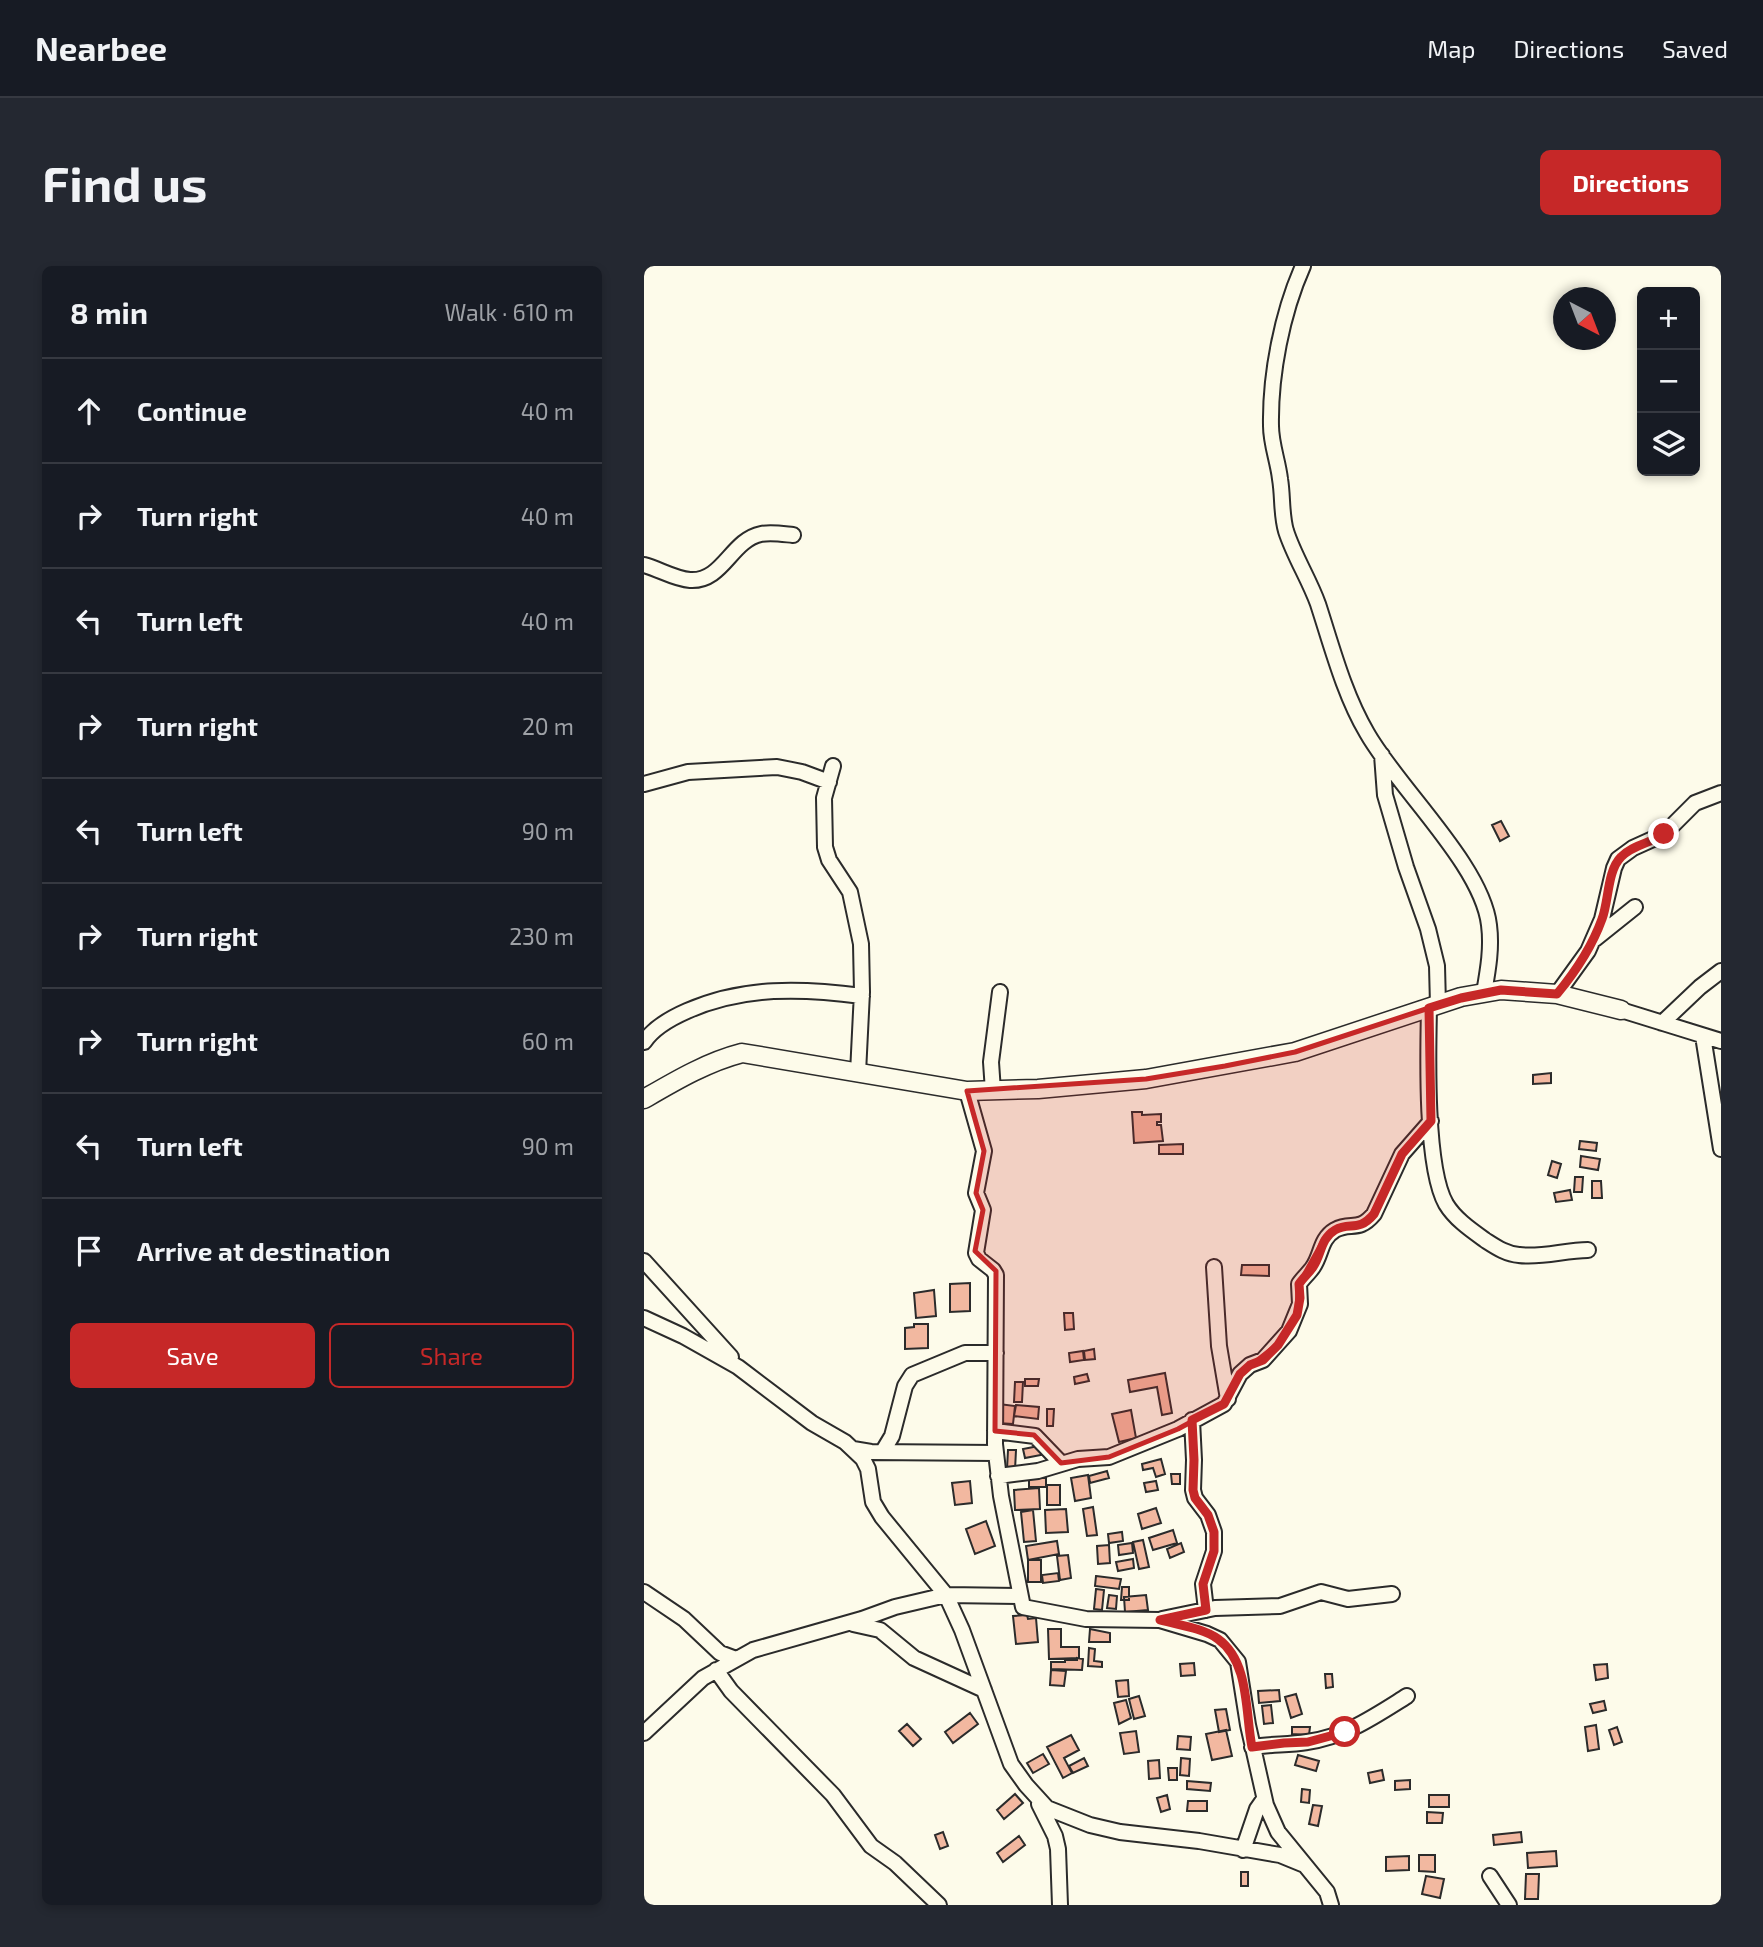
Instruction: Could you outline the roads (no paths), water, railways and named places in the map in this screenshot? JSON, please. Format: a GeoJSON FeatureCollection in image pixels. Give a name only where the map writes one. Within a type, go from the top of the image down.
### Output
{"type":"FeatureCollection","features":[{"type":"Feature","properties":{"kind":"street"},"geometry":{"type":"LineString","coordinates":[[1303,266],[1293,288],[1281,335],[1275,377],[1271,427],[1281,480],[1281,508],[1287,532],[1317,602],[1336,661],[1366,733],[1460,860],[1478,891],[1489,923],[1490,963],[1483,993]]}},
{"type":"Feature","properties":{"kind":"street"},"geometry":{"type":"LineString","coordinates":[[644,565],[688,580],[701,579],[713,575],[748,539],[761,534],[793,535]]}},
{"type":"Feature","properties":{"kind":"street"},"geometry":{"type":"LineString","coordinates":[[1381,755],[1385,795],[1428,929],[1437,966],[1431,1121],[1440,1191],[1447,1206],[1473,1231],[1503,1251],[1518,1255],[1588,1250]]}},
{"type":"Feature","properties":{"kind":"street"},"geometry":{"type":"LineString","coordinates":[[833,766],[824,798],[825,847],[829,860],[850,892],[861,944],[862,996],[858,1073]]}},
{"type":"Feature","properties":{"kind":"street"},"geometry":{"type":"LineString","coordinates":[[644,784],[688,772],[777,767],[802,772],[828,782]]}},
{"type":"Feature","properties":{"kind":"street"},"geometry":{"type":"LineString","coordinates":[[1557,994],[1574,973],[1602,919],[1618,859],[1633,848],[1664,834],[1695,803],[1721,793]]}},
{"type":"Feature","properties":{"kind":"street"},"geometry":{"type":"LineString","coordinates":[[1592,941],[1634,907]]}},
{"type":"Feature","properties":{"kind":"street"},"geometry":{"type":"LineString","coordinates":[[1662,1023],[1680,1004],[1721,971]]}},
{"type":"Feature","properties":{"kind":"street"},"geometry":{"type":"LineString","coordinates":[[644,1042],[660,1026],[676,1016],[712,1000],[777,989],[813,989],[862,996]]}},
{"type":"Feature","properties":{"kind":"street"},"geometry":{"type":"LineString","coordinates":[[644,1099],[690,1073],[742,1053],[967,1091],[1038,1089],[1146,1079],[1295,1052],[1434,1006],[1501,990],[1557,994],[1621,1010],[1721,1041]]}},
{"type":"Feature","properties":{"kind":"street"},"geometry":{"type":"LineString","coordinates":[[993,1091],[991,1062],[1000,992]]}},
{"type":"Feature","properties":{"kind":"street"},"geometry":{"type":"LineString","coordinates":[[1703,1036],[1721,1149]]}},
{"type":"Feature","properties":{"kind":"street"},"geometry":{"type":"LineString","coordinates":[[967,1091],[984,1152],[976,1193],[983,1210],[975,1251],[979,1259],[996,1275],[995,1431],[998,1476],[1024,1608],[1086,1619],[1160,1620],[1206,1610],[1280,1606],[1321,1592],[1348,1599],[1392,1594]]}},
{"type":"Feature","properties":{"kind":"street"},"geometry":{"type":"LineString","coordinates":[[998,1476],[1038,1471],[1061,1463],[1109,1457],[1160,1437],[1209,1413],[1228,1399],[1240,1374],[1250,1365],[1263,1360],[1289,1331],[1300,1304],[1299,1284],[1313,1268],[1323,1241],[1337,1228],[1356,1227],[1367,1222],[1374,1214],[1402,1154],[1431,1121]]}},
{"type":"Feature","properties":{"kind":"street"},"geometry":{"type":"LineString","coordinates":[[644,1261],[699,1319],[738,1367]]}},
{"type":"Feature","properties":{"kind":"street"},"geometry":{"type":"LineString","coordinates":[[1214,1267],[1219,1346],[1228,1399]]}},
{"type":"Feature","properties":{"kind":"street"},"geometry":{"type":"LineString","coordinates":[[644,1318],[738,1367],[812,1423],[853,1449],[866,1464],[873,1502],[882,1517],[946,1595],[962,1630],[1011,1764],[1036,1796],[1052,1811],[1090,1825],[1120,1832],[1182,1838],[1280,1855],[1306,1866]]}},
{"type":"Feature","properties":{"kind":"street"},"geometry":{"type":"LineString","coordinates":[[883,1451],[892,1436],[905,1386],[912,1375],[965,1353],[996,1353]]}},
{"type":"Feature","properties":{"kind":"street"},"geometry":{"type":"LineString","coordinates":[[1192,1420],[1193,1490],[1195,1498],[1208,1515],[1214,1532],[1214,1551],[1203,1584],[1206,1610]]}},
{"type":"Feature","properties":{"kind":"street"},"geometry":{"type":"LineString","coordinates":[[995,1431],[1035,1436],[1061,1463]]}},
{"type":"Feature","properties":{"kind":"street"},"geometry":{"type":"LineString","coordinates":[[853,1449],[996,1453]]}},
{"type":"Feature","properties":{"kind":"street"},"geometry":{"type":"LineString","coordinates":[[644,1592],[684,1619],[720,1653],[736,1659]]}},
{"type":"Feature","properties":{"kind":"street"},"geometry":{"type":"LineString","coordinates":[[644,1733],[692,1687],[753,1650],[895,1606],[946,1595],[1020,1596]]}},
{"type":"Feature","properties":{"kind":"street"},"geometry":{"type":"LineString","coordinates":[[1160,1620],[1215,1637],[1234,1655],[1238,1662],[1252,1747],[1264,1798],[1278,1832],[1327,1892],[1331,1905]]}},
{"type":"Feature","properties":{"kind":"street"},"geometry":{"type":"LineString","coordinates":[[847,1623],[880,1630],[914,1658],[984,1690]]}},
{"type":"Feature","properties":{"kind":"street"},"geometry":{"type":"LineString","coordinates":[[716,1670],[731,1691],[833,1795],[864,1838],[939,1905]]}},
{"type":"Feature","properties":{"kind":"street"},"geometry":{"type":"LineString","coordinates":[[1252,1747],[1308,1742],[1345,1732],[1362,1725],[1407,1696]]}},
{"type":"Feature","properties":{"kind":"street"},"geometry":{"type":"LineString","coordinates":[[1036,1796],[1055,1836],[1058,1849],[1060,1905]]}},
{"type":"Feature","properties":{"kind":"street"},"geometry":{"type":"LineString","coordinates":[[1243,1850],[1257,1809],[1264,1798]]}},
{"type":"Feature","properties":{"kind":"street"},"geometry":{"type":"LineString","coordinates":[[1490,1876],[1508,1905]]}}]}
